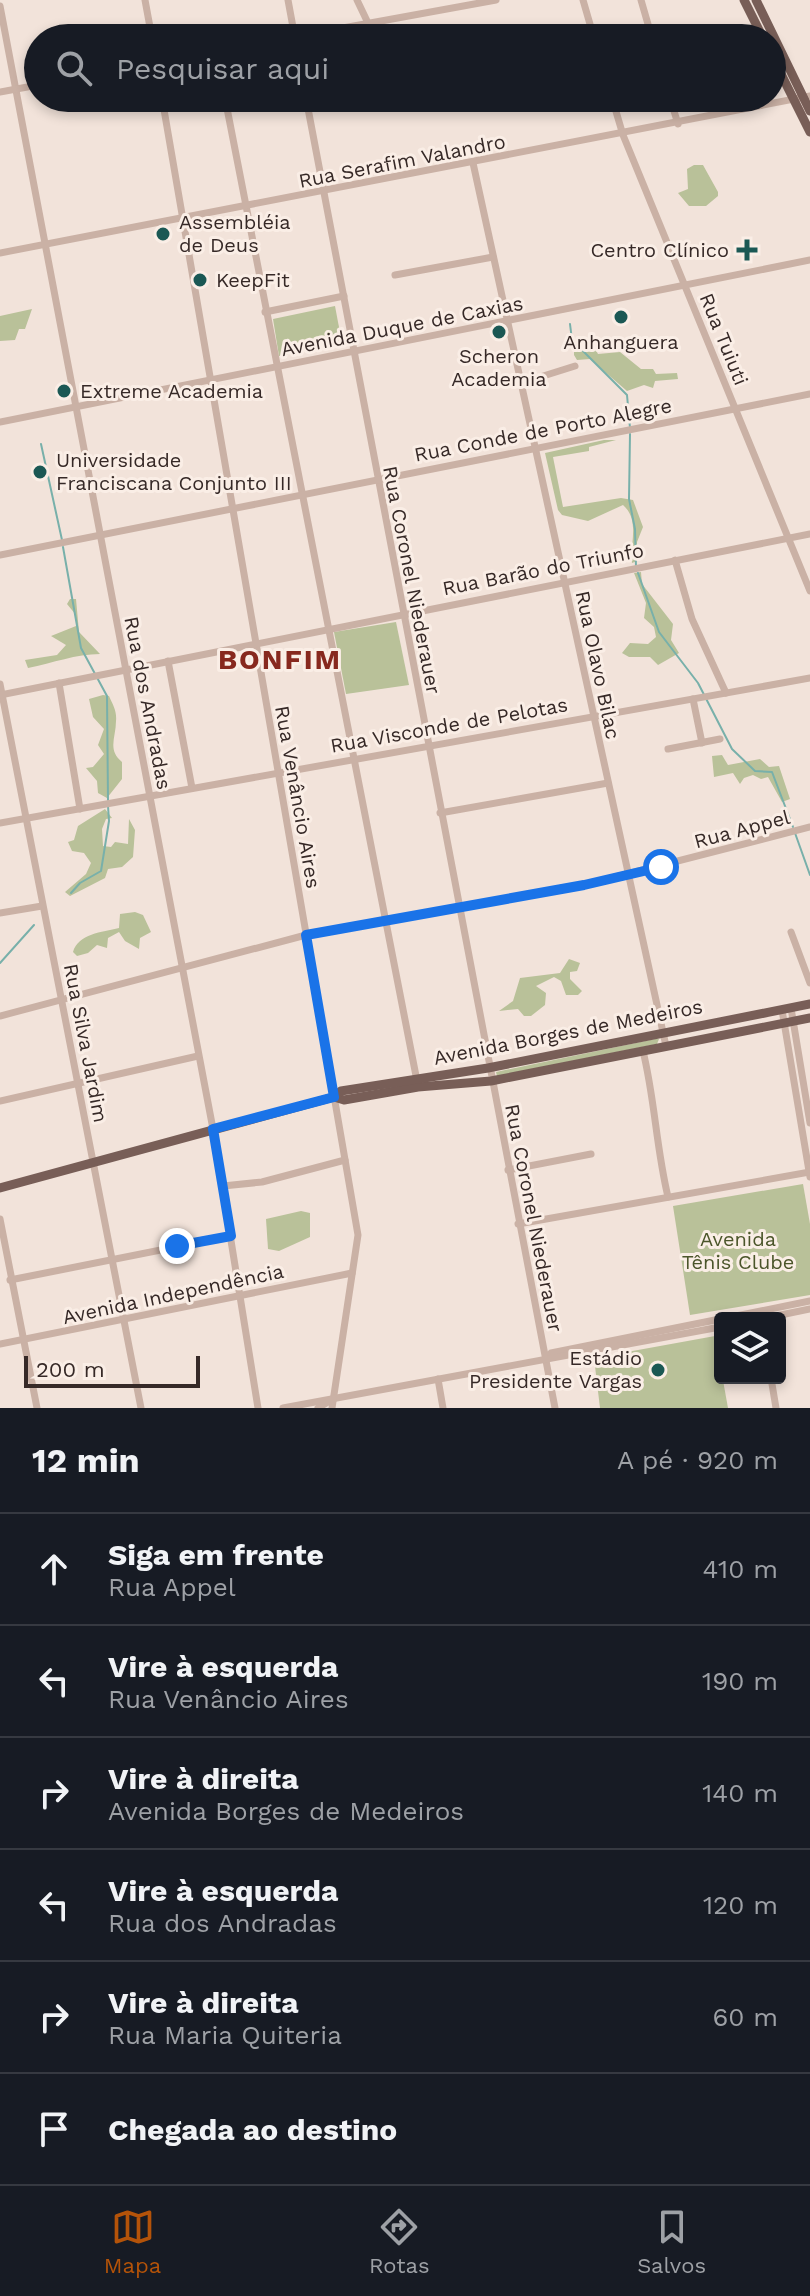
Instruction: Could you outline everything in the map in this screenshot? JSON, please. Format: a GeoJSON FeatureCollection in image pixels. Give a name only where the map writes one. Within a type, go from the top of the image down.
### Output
{"type":"FeatureCollection","features":[{"type":"Feature","properties":{"kind":"main road"},"geometry":{"type":"LineString","coordinates":[[744,0],[756,24]]}},
{"type":"Feature","properties":{"kind":"main road"},"geometry":{"type":"LineString","coordinates":[[756,0],[768,24]]}},
{"type":"Feature","properties":{"kind":"main road"},"geometry":{"type":"LineString","coordinates":[[786,63],[810,111]]}},
{"type":"Feature","properties":{"kind":"main road"},"geometry":{"type":"LineString","coordinates":[[786,75],[803,98],[810,132]]}},
{"type":"Feature","properties":{"kind":"main road","name":"Avenida Borges de Medeiros"},"geometry":{"type":"LineString","coordinates":[[0,1188],[334,1097],[344,1100],[810,1004]]}},
{"type":"Feature","properties":{"kind":"main road","name":"Avenida Borges de Medeiros"},"geometry":{"type":"LineString","coordinates":[[418,1083],[491,1081],[810,1018]]}},
{"type":"Feature","properties":{"kind":"street"},"geometry":{"type":"LineString","coordinates":[[145,0],[149,24]]}},
{"type":"Feature","properties":{"kind":"street"},"geometry":{"type":"LineString","coordinates":[[288,0],[291,24]]}},
{"type":"Feature","properties":{"kind":"street"},"geometry":{"type":"LineString","coordinates":[[357,0],[368,23]]}},
{"type":"Feature","properties":{"kind":"street"},"geometry":{"type":"LineString","coordinates":[[363,24],[496,0]]}},
{"type":"Feature","properties":{"kind":"street"},"geometry":{"type":"LineString","coordinates":[[583,0],[590,24]]}},
{"type":"Feature","properties":{"kind":"street"},"geometry":{"type":"LineString","coordinates":[[641,0],[648,24]]}},
{"type":"Feature","properties":{"kind":"street","name":"Rua dos Andradas"},"geometry":{"type":"LineString","coordinates":[[0,6],[213,1129],[258,1408]]}},
{"type":"Feature","properties":{"kind":"street"},"geometry":{"type":"LineString","coordinates":[[0,92],[24,88]]}},
{"type":"Feature","properties":{"kind":"street","name":"Rua Venâncio Aires"},"geometry":{"type":"LineString","coordinates":[[164,112],[358,1235],[333,1404]]}},
{"type":"Feature","properties":{"kind":"street"},"geometry":{"type":"LineString","coordinates":[[228,112],[418,1083]]}},
{"type":"Feature","properties":{"kind":"street","name":"Rua Coronel Niederauer"},"geometry":{"type":"LineString","coordinates":[[309,112],[401,613],[555,1408]]}},
{"type":"Feature","properties":{"kind":"street","name":"Rua Tuiuti"},"geometry":{"type":"LineString","coordinates":[[616,112],[810,591]]}},
{"type":"Feature","properties":{"kind":"street"},"geometry":{"type":"LineString","coordinates":[[674,112],[678,124]]}},
{"type":"Feature","properties":{"kind":"street","name":"Rua Serafim Valandro"},"geometry":{"type":"LineString","coordinates":[[0,253],[736,112]]}},
{"type":"Feature","properties":{"kind":"street","name":"Rua Olavo Bilac"},"geometry":{"type":"LineString","coordinates":[[473,163],[666,1046]]}},
{"type":"Feature","properties":{"kind":"street"},"geometry":{"type":"LineString","coordinates":[[395,275],[493,257]]}},
{"type":"Feature","properties":{"kind":"street","name":"Avenida Duque de Caxias"},"geometry":{"type":"LineString","coordinates":[[0,422],[810,260]]}},
{"type":"Feature","properties":{"kind":"street"},"geometry":{"type":"LineString","coordinates":[[265,312],[344,296]]}},
{"type":"Feature","properties":{"kind":"street"},"geometry":{"type":"LineString","coordinates":[[521,383],[575,366]]}},
{"type":"Feature","properties":{"kind":"street","name":"Rua Conde de Porto Alegre"},"geometry":{"type":"LineString","coordinates":[[0,555],[810,394]]}},
{"type":"Feature","properties":{"kind":"street","name":"Rua Barão do Triunfo"},"geometry":{"type":"LineString","coordinates":[[1,694],[810,534]]}},
{"type":"Feature","properties":{"kind":"street"},"geometry":{"type":"LineString","coordinates":[[675,560],[692,619],[726,693]]}},
{"type":"Feature","properties":{"kind":"street"},"geometry":{"type":"LineString","coordinates":[[168,661],[192,788]]}},
{"type":"Feature","properties":{"kind":"street","name":"Rua Visconde de Pelotas"},"geometry":{"type":"LineString","coordinates":[[0,823],[810,678]]}},
{"type":"Feature","properties":{"kind":"street"},"geometry":{"type":"LineString","coordinates":[[59,683],[80,809]]}},
{"type":"Feature","properties":{"kind":"street","name":"Rua Silva Jardim"},"geometry":{"type":"LineString","coordinates":[[0,684],[141,1408]]}},
{"type":"Feature","properties":{"kind":"street"},"geometry":{"type":"LineString","coordinates":[[693,699],[702,743]]}},
{"type":"Feature","properties":{"kind":"street"},"geometry":{"type":"LineString","coordinates":[[668,749],[720,739]]}},
{"type":"Feature","properties":{"kind":"street"},"geometry":{"type":"LineString","coordinates":[[440,813],[608,783]]}},
{"type":"Feature","properties":{"kind":"street","name":"Rua Appel"},"geometry":{"type":"LineString","coordinates":[[0,1016],[61,1003],[306,935],[628,875],[810,827]]}},
{"type":"Feature","properties":{"kind":"street"},"geometry":{"type":"LineString","coordinates":[[0,913],[42,906]]}},
{"type":"Feature","properties":{"kind":"street"},"geometry":{"type":"LineString","coordinates":[[791,932],[810,983]]}},
{"type":"Feature","properties":{"kind":"street"},"geometry":{"type":"LineString","coordinates":[[786,1009],[810,1123]]}},
{"type":"Feature","properties":{"kind":"street"},"geometry":{"type":"LineString","coordinates":[[518,1224],[810,1173],[789,1022]]}},
{"type":"Feature","properties":{"kind":"street"},"geometry":{"type":"LineString","coordinates":[[643,1051],[653,1093],[656,1147],[668,1197]]}},
{"type":"Feature","properties":{"kind":"street"},"geometry":{"type":"LineString","coordinates":[[0,1101],[198,1056]]}},
{"type":"Feature","properties":{"kind":"street"},"geometry":{"type":"LineString","coordinates":[[508,1170],[591,1154]]}},
{"type":"Feature","properties":{"kind":"street"},"geometry":{"type":"LineString","coordinates":[[223,1186],[262,1182],[345,1160]]}},
{"type":"Feature","properties":{"kind":"street"},"geometry":{"type":"LineString","coordinates":[[0,1219],[37,1408]]}},
{"type":"Feature","properties":{"kind":"street"},"geometry":{"type":"LineString","coordinates":[[10,1280],[231,1236]]}},
{"type":"Feature","properties":{"kind":"street","name":"Avenida Independência"},"geometry":{"type":"LineString","coordinates":[[0,1344],[352,1273]]}},
{"type":"Feature","properties":{"kind":"street"},"geometry":{"type":"LineString","coordinates":[[757,1312],[810,1301]]}},
{"type":"Feature","properties":{"kind":"street"},"geometry":{"type":"LineString","coordinates":[[786,1314],[810,1309]]}},
{"type":"Feature","properties":{"kind":"street"},"geometry":{"type":"LineString","coordinates":[[545,1359],[551,1353],[714,1321]]}},
{"type":"Feature","properties":{"kind":"street"},"geometry":{"type":"LineString","coordinates":[[318,1408],[438,1379],[714,1328]]}},
{"type":"Feature","properties":{"kind":"street"},"geometry":{"type":"LineString","coordinates":[[438,1379],[443,1408]]}},
{"type":"Feature","properties":{"kind":"street"},"geometry":{"type":"LineString","coordinates":[[772,1384],[776,1408]]}},
{"type":"Feature","properties":{"kind":"street"},"geometry":{"type":"LineString","coordinates":[[283,1408],[333,1404]]}},
{"type":"Feature","properties":{"kind":"green space"},"geometry":{"type":"Polygon","coordinates":[[[703,165],[718,192],[718,196],[706,206],[689,206],[678,193],[688,189],[687,169],[703,165]]]}},
{"type":"Feature","properties":{"kind":"green space"},"geometry":{"type":"Polygon","coordinates":[[[335,306],[342,343],[279,356],[273,319],[335,306]]]}},
{"type":"Feature","properties":{"kind":"green space"},"geometry":{"type":"Polygon","coordinates":[[[32,309],[25,329],[19,329],[15,340],[0,341],[0,316],[32,309]]]}},
{"type":"Feature","properties":{"kind":"green space"},"geometry":{"type":"Polygon","coordinates":[[[574,342],[593,345],[598,354],[620,352],[641,369],[653,369],[656,374],[677,373],[678,379],[655,381],[653,388],[644,385],[627,391],[590,359],[577,360],[574,342]]]}},
{"type":"Feature","properties":{"kind":"green space"},"geometry":{"type":"Polygon","coordinates":[[[616,440],[589,447],[589,451],[553,457],[563,507],[621,498],[633,500],[643,527],[637,542],[637,561],[632,563],[633,524],[628,511],[623,505],[588,521],[562,515],[558,510],[545,453],[616,440]]]}},
{"type":"Feature","properties":{"kind":"green space"},"geometry":{"type":"Polygon","coordinates":[[[641,572],[642,584],[673,624],[671,640],[679,653],[658,665],[650,657],[629,657],[622,653],[630,643],[648,644],[656,637],[654,627],[644,618],[646,603],[634,573],[641,572]]]}},
{"type":"Feature","properties":{"kind":"green space"},"geometry":{"type":"Polygon","coordinates":[[[70,599],[76,599],[79,632],[100,654],[28,668],[25,660],[57,655],[66,645],[51,636],[76,626],[76,615],[67,604],[70,599]]]}},
{"type":"Feature","properties":{"kind":"green space"},"geometry":{"type":"Polygon","coordinates":[[[396,622],[409,685],[346,694],[334,632],[396,622]]]}},
{"type":"Feature","properties":{"kind":"green space"},"geometry":{"type":"Polygon","coordinates":[[[109,696],[115,711],[114,748],[122,762],[122,779],[107,798],[98,793],[97,781],[86,768],[93,767],[104,754],[98,745],[104,729],[93,717],[89,699],[109,696]]]}},
{"type":"Feature","properties":{"kind":"green space"},"geometry":{"type":"Polygon","coordinates":[[[722,755],[728,765],[760,759],[769,767],[779,766],[790,799],[782,802],[768,777],[761,779],[753,775],[744,778],[740,784],[733,773],[714,777],[712,756],[722,755]]]}},
{"type":"Feature","properties":{"kind":"green space"},"geometry":{"type":"Polygon","coordinates":[[[105,809],[112,818],[106,819],[102,829],[103,846],[111,847],[115,842],[128,844],[129,819],[135,830],[133,857],[122,867],[108,869],[105,878],[70,896],[65,892],[86,874],[91,863],[84,853],[72,851],[68,842],[74,840],[78,826],[105,809]]]}},
{"type":"Feature","properties":{"kind":"green space"},"geometry":{"type":"Polygon","coordinates":[[[135,912],[143,915],[151,932],[140,938],[139,949],[125,941],[119,932],[108,938],[107,948],[97,945],[88,953],[77,956],[73,952],[85,938],[119,928],[120,914],[135,912]]]}},
{"type":"Feature","properties":{"kind":"green space"},"geometry":{"type":"Polygon","coordinates":[[[569,959],[580,963],[577,971],[570,972],[570,979],[582,991],[578,995],[566,995],[561,981],[554,977],[536,986],[546,993],[545,1005],[531,1016],[524,1016],[518,1009],[499,1011],[513,1001],[520,978],[560,973],[569,959]]]}},
{"type":"Feature","properties":{"kind":"green space"},"geometry":{"type":"Polygon","coordinates":[[[659,1039],[657,1044],[497,1076],[496,1072],[659,1039]]]}},
{"type":"Feature","properties":{"kind":"green space","name":"Avenida Tênis Clube"},"geometry":{"type":"Polygon","coordinates":[[[803,1184],[810,1224],[810,1295],[690,1315],[673,1206],[803,1184]]]}},
{"type":"Feature","properties":{"kind":"green space"},"geometry":{"type":"Polygon","coordinates":[[[301,1211],[310,1213],[310,1237],[279,1251],[268,1249],[266,1219],[301,1211]]]}},
{"type":"Feature","properties":{"kind":"green space","name":"Estádio Presidente Vargas"},"geometry":{"type":"Polygon","coordinates":[[[714,1336],[714,1384],[724,1384],[728,1408],[600,1408],[594,1358],[714,1336]]]}},
{"type":"Feature","properties":{"kind":"waterway"},"geometry":{"type":"LineString","coordinates":[[570,324],[572,340],[627,395],[630,428]]}},
{"type":"Feature","properties":{"kind":"waterway"},"geometry":{"type":"LineString","coordinates":[[630,434],[629,499],[635,529],[636,567]]}},
{"type":"Feature","properties":{"kind":"waterway"},"geometry":{"type":"LineString","coordinates":[[41,444],[62,540]]}},
{"type":"Feature","properties":{"kind":"waterway"},"geometry":{"type":"LineString","coordinates":[[63,547],[81,648],[107,696],[108,800]]}},
{"type":"Feature","properties":{"kind":"waterway"},"geometry":{"type":"LineString","coordinates":[[638,573],[659,632],[698,683],[732,749],[755,771],[772,772],[793,827]]}},
{"type":"Feature","properties":{"kind":"waterway"},"geometry":{"type":"LineString","coordinates":[[71,893],[80,883],[101,871],[109,821],[108,806]]}},
{"type":"Feature","properties":{"kind":"waterway"},"geometry":{"type":"LineString","coordinates":[[795,833],[810,875]]}},
{"type":"Feature","properties":{"kind":"waterway"},"geometry":{"type":"LineString","coordinates":[[0,963],[34,925]]}},
{"type":"Feature","properties":{"kind":"place","name":"Assembléia de Deus"},"geometry":{"type":"Point","coordinates":[163,234]}},
{"type":"Feature","properties":{"kind":"place","name":"Centro Clínico"},"geometry":{"type":"Point","coordinates":[747,250]}},
{"type":"Feature","properties":{"kind":"place","name":"KeepFit"},"geometry":{"type":"Point","coordinates":[200,280]}},
{"type":"Feature","properties":{"kind":"place","name":"Anhanguera"},"geometry":{"type":"Point","coordinates":[621,317]}},
{"type":"Feature","properties":{"kind":"place","name":"Scheron Academia"},"geometry":{"type":"Point","coordinates":[499,332]}},
{"type":"Feature","properties":{"kind":"place","name":"Extreme Academia"},"geometry":{"type":"Point","coordinates":[64,391]}},
{"type":"Feature","properties":{"kind":"place","name":"Universidade Franciscana Conjunto III"},"geometry":{"type":"Point","coordinates":[40,472]}},
{"type":"Feature","properties":{"kind":"place","name":"Estádio Presidente Vargas"},"geometry":{"type":"Point","coordinates":[658,1370]}},
{"type":"Feature","properties":{"kind":"district","name":"BONFIM"},"geometry":{"type":"Point","coordinates":[280,659]}},
{"type":"Feature","properties":{"kind":"route"},"geometry":{"type":"LineString","coordinates":[[177,1246],[231,1236],[213,1129],[334,1097],[306,935],[584,885],[661,867]]}}]}
